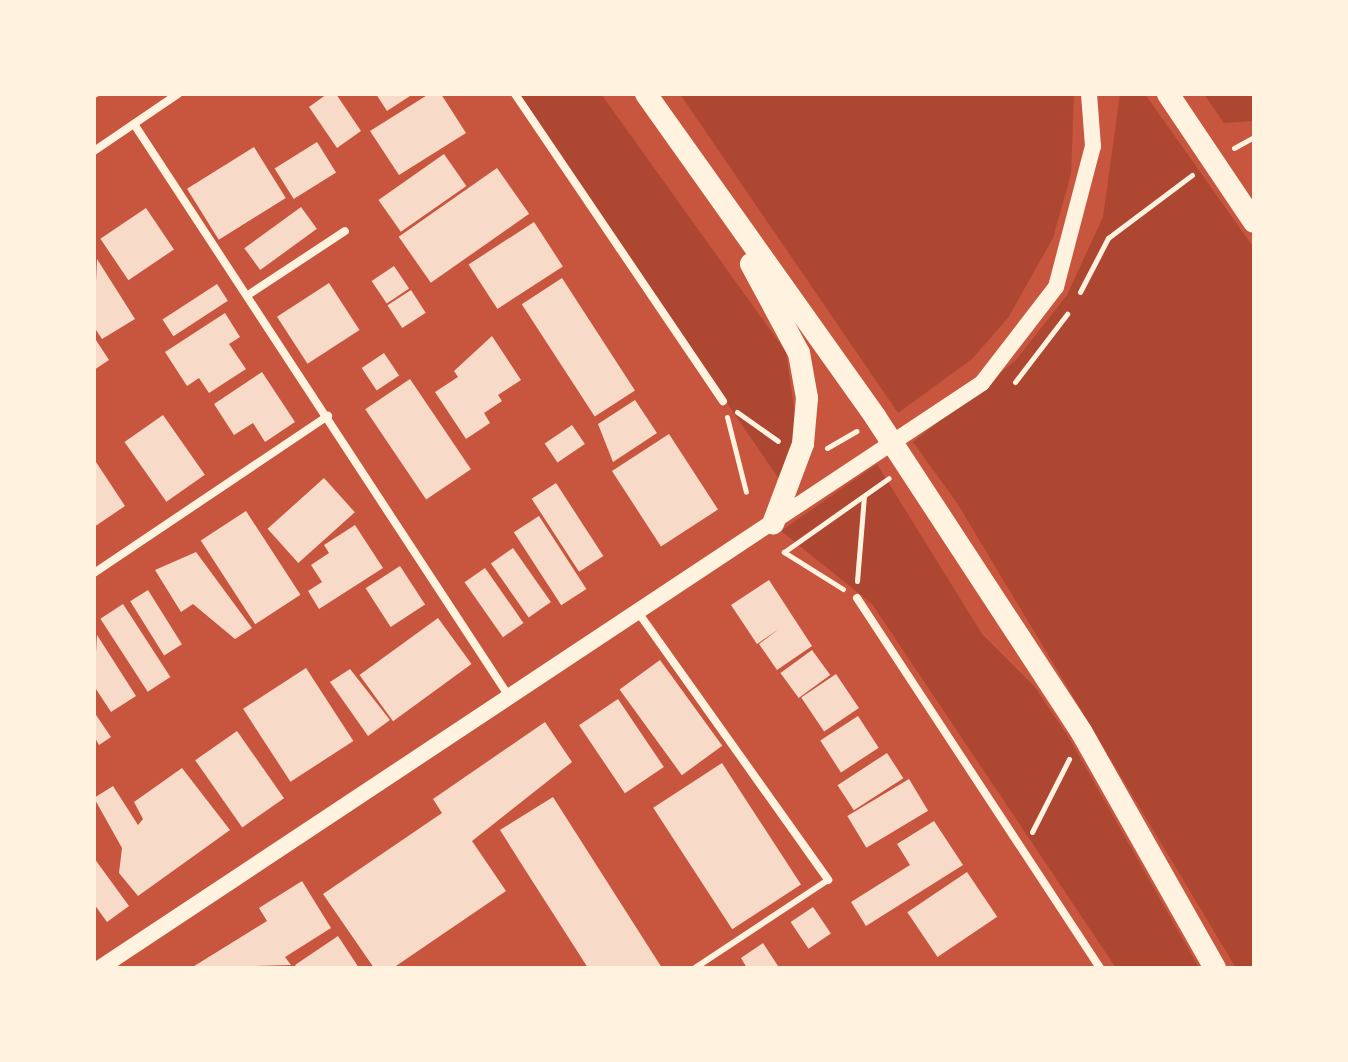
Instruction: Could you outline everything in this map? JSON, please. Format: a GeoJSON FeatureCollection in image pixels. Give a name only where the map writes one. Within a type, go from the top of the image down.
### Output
{"type":"FeatureCollection","features":[{"type":"Feature","properties":{"kind":"highway"},"geometry":{"type":"LineString","coordinates":[[646,94],[892,443],[1082,733],[1215,968]]}},
{"type":"Feature","properties":{"kind":"highway"},"geometry":{"type":"LineString","coordinates":[[1168,94],[1254,222]]}},
{"type":"Feature","properties":{"kind":"highway"},"geometry":{"type":"LineString","coordinates":[[711,188],[799,353],[807,398],[803,444],[773,524]]}},
{"type":"Feature","properties":{"kind":"main road"},"geometry":{"type":"LineString","coordinates":[[100,968],[640,615],[982,383],[1056,287],[1093,146],[1089,94]]}},
{"type":"Feature","properties":{"kind":"street"},"geometry":{"type":"LineString","coordinates":[[94,151],[178,94]]}},
{"type":"Feature","properties":{"kind":"street"},"geometry":{"type":"LineString","coordinates":[[515,94],[723,401]]}},
{"type":"Feature","properties":{"kind":"street"},"geometry":{"type":"LineString","coordinates":[[134,124],[510,698]]}},
{"type":"Feature","properties":{"kind":"street"},"geometry":{"type":"LineString","coordinates":[[248,295],[345,231]]}},
{"type":"Feature","properties":{"kind":"street"},"geometry":{"type":"LineString","coordinates":[[94,573],[328,416]]}},
{"type":"Feature","properties":{"kind":"street"},"geometry":{"type":"LineString","coordinates":[[857,598],[1100,968]]}},
{"type":"Feature","properties":{"kind":"street"},"geometry":{"type":"LineString","coordinates":[[640,615],[828,880]]}},
{"type":"Feature","properties":{"kind":"lane"},"geometry":{"type":"LineString","coordinates":[[695,968],[828,880]]}},
{"type":"Feature","properties":{"kind":"path"},"geometry":{"type":"LineString","coordinates":[[1238,146],[1254,137]]}},
{"type":"Feature","properties":{"kind":"path"},"geometry":{"type":"LineString","coordinates":[[723,401],[772,440],[790,442]]}},
{"type":"Feature","properties":{"kind":"path"},"geometry":{"type":"LineString","coordinates":[[723,401],[746,492]]}},
{"type":"Feature","properties":{"kind":"path"},"geometry":{"type":"LineString","coordinates":[[829,448],[859,429]]}},
{"type":"Feature","properties":{"kind":"path"},"geometry":{"type":"LineString","coordinates":[[864,496],[857,598],[784,552],[864,496]]}},
{"type":"Feature","properties":{"kind":"path"},"geometry":{"type":"LineString","coordinates":[[1023,851],[1082,733]]}},
{"type":"Feature","properties":{"kind":"shaded area"},"geometry":{"type":"Polygon","coordinates":[[[515,94],[601,94],[786,352],[797,429],[786,489],[515,94]]]}},
{"type":"Feature","properties":{"kind":"shaded area"},"geometry":{"type":"Polygon","coordinates":[[[680,94],[1074,94],[1071,174],[1053,238],[1008,318],[972,359],[898,413],[680,94]]]}},
{"type":"Feature","properties":{"kind":"shaded area"},"geometry":{"type":"Polygon","coordinates":[[[1120,94],[1145,94],[1254,248],[1254,968],[1236,968],[957,503],[913,442],[1016,360],[1067,295],[1103,217],[1120,94]]]}},
{"type":"Feature","properties":{"kind":"shaded area"},"geometry":{"type":"Polygon","coordinates":[[[1204,94],[1254,94],[1254,121],[1224,123],[1204,94]]]}},
{"type":"Feature","properties":{"kind":"shaded area"},"geometry":{"type":"Polygon","coordinates":[[[877,464],[982,634],[1034,686],[1069,738],[1199,968],[1116,968],[872,604],[781,531],[877,464]]]}},
{"type":"Feature","properties":{"kind":"building"},"geometry":{"type":"Polygon","coordinates":[[[327,94],[336,94],[361,131],[337,148],[309,107],[327,94]]]}},
{"type":"Feature","properties":{"kind":"building"},"geometry":{"type":"Polygon","coordinates":[[[376,94],[413,94],[387,111],[376,94]]]}},
{"type":"Feature","properties":{"kind":"building"},"geometry":{"type":"Polygon","coordinates":[[[429,94],[441,94],[466,133],[399,175],[370,131],[429,94]]]}},
{"type":"Feature","properties":{"kind":"building"},"geometry":{"type":"Polygon","coordinates":[[[317,142],[336,173],[294,199],[275,168],[317,142]]]}},
{"type":"Feature","properties":{"kind":"building"},"geometry":{"type":"Polygon","coordinates":[[[254,147],[286,198],[219,240],[187,189],[254,147]]]}},
{"type":"Feature","properties":{"kind":"building"},"geometry":{"type":"Polygon","coordinates":[[[444,154],[466,186],[401,232],[378,200],[444,154]]]}},
{"type":"Feature","properties":{"kind":"building"},"geometry":{"type":"Polygon","coordinates":[[[497,168],[529,214],[431,283],[399,237],[497,168]]]}},
{"type":"Feature","properties":{"kind":"building"},"geometry":{"type":"Polygon","coordinates":[[[301,207],[317,229],[260,270],[244,248],[301,207]]]}},
{"type":"Feature","properties":{"kind":"building"},"geometry":{"type":"Polygon","coordinates":[[[146,208],[174,249],[128,280],[100,239],[146,208]]]}},
{"type":"Feature","properties":{"kind":"building"},"geometry":{"type":"Polygon","coordinates":[[[534,222],[563,266],[497,309],[469,264],[534,222]]]}},
{"type":"Feature","properties":{"kind":"building"},"geometry":{"type":"Polygon","coordinates":[[[97,259],[135,319],[102,339],[94,327],[97,259]]]}},
{"type":"Feature","properties":{"kind":"building"},"geometry":{"type":"Polygon","coordinates":[[[394,266],[409,288],[387,303],[372,281],[394,266]]]}},
{"type":"Feature","properties":{"kind":"building"},"geometry":{"type":"Polygon","coordinates":[[[562,278],[635,390],[595,417],[522,304],[562,278]]]}},
{"type":"Feature","properties":{"kind":"building"},"geometry":{"type":"Polygon","coordinates":[[[329,283],[359,330],[308,364],[277,317],[329,283]]]}},
{"type":"Feature","properties":{"kind":"building"},"geometry":{"type":"Polygon","coordinates":[[[217,284],[228,301],[173,336],[162,319],[217,284]]]}},
{"type":"Feature","properties":{"kind":"building"},"geometry":{"type":"Polygon","coordinates":[[[411,290],[426,313],[402,328],[388,305],[411,290]]]}},
{"type":"Feature","properties":{"kind":"building"},"geometry":{"type":"Polygon","coordinates":[[[225,313],[240,337],[229,344],[246,369],[209,393],[199,378],[187,386],[165,352],[225,313]]]}},
{"type":"Feature","properties":{"kind":"building"},"geometry":{"type":"Polygon","coordinates":[[[492,336],[521,380],[498,395],[502,401],[484,413],[490,423],[466,439],[435,392],[458,377],[454,371],[492,336]]]}},
{"type":"Feature","properties":{"kind":"building"},"geometry":{"type":"Polygon","coordinates":[[[94,337],[109,360],[94,370],[94,337]]]}},
{"type":"Feature","properties":{"kind":"building"},"geometry":{"type":"Polygon","coordinates":[[[384,353],[399,375],[377,390],[362,368],[384,353]]]}},
{"type":"Feature","properties":{"kind":"building"},"geometry":{"type":"Polygon","coordinates":[[[262,372],[295,422],[265,442],[253,423],[234,435],[214,404],[262,372]]]}},
{"type":"Feature","properties":{"kind":"building"},"geometry":{"type":"Polygon","coordinates":[[[410,379],[471,469],[426,500],[365,409],[410,379]]]}},
{"type":"Feature","properties":{"kind":"building"},"geometry":{"type":"Polygon","coordinates":[[[635,400],[657,433],[613,462],[598,424],[635,400]]]}},
{"type":"Feature","properties":{"kind":"building"},"geometry":{"type":"Polygon","coordinates":[[[163,415],[205,475],[166,502],[124,442],[163,415]]]}},
{"type":"Feature","properties":{"kind":"building"},"geometry":{"type":"Polygon","coordinates":[[[572,425],[585,444],[558,463],[545,443],[572,425]]]}},
{"type":"Feature","properties":{"kind":"building"},"geometry":{"type":"Polygon","coordinates":[[[669,434],[718,509],[661,547],[612,471],[669,434]]]}},
{"type":"Feature","properties":{"kind":"building"},"geometry":{"type":"Polygon","coordinates":[[[94,459],[125,506],[94,527],[94,459]]]}},
{"type":"Feature","properties":{"kind":"building"},"geometry":{"type":"Polygon","coordinates":[[[324,478],[355,512],[298,563],[268,529],[324,478]]]}},
{"type":"Feature","properties":{"kind":"building"},"geometry":{"type":"Polygon","coordinates":[[[556,483],[603,556],[579,572],[532,499],[556,483]]]}},
{"type":"Feature","properties":{"kind":"building"},"geometry":{"type":"Polygon","coordinates":[[[246,511],[300,595],[255,624],[201,540],[246,511]]]}},
{"type":"Feature","properties":{"kind":"building"},"geometry":{"type":"Polygon","coordinates":[[[539,516],[586,589],[561,605],[514,532],[539,516]]]}},
{"type":"Feature","properties":{"kind":"building"},"geometry":{"type":"Polygon","coordinates":[[[355,525],[383,568],[319,609],[308,591],[322,582],[311,565],[329,553],[324,545],[355,525]]]}},
{"type":"Feature","properties":{"kind":"building"},"geometry":{"type":"Polygon","coordinates":[[[513,548],[551,602],[529,618],[491,563],[513,548]]]}},
{"type":"Feature","properties":{"kind":"building"},"geometry":{"type":"Polygon","coordinates":[[[196,552],[252,628],[235,639],[193,604],[181,612],[155,570],[196,552]]]}},
{"type":"Feature","properties":{"kind":"building"},"geometry":{"type":"Polygon","coordinates":[[[400,566],[425,605],[391,627],[366,588],[400,566]]]}},
{"type":"Feature","properties":{"kind":"building"},"geometry":{"type":"Polygon","coordinates":[[[485,568],[523,623],[503,637],[465,582],[485,568]]]}},
{"type":"Feature","properties":{"kind":"building"},"geometry":{"type":"Polygon","coordinates":[[[769,580],[812,646],[777,670],[759,644],[779,629],[757,644],[731,605],[769,580]]]}},
{"type":"Feature","properties":{"kind":"building"},"geometry":{"type":"Polygon","coordinates":[[[148,590],[182,644],[164,655],[130,601],[148,590]]]}},
{"type":"Feature","properties":{"kind":"building"},"geometry":{"type":"Polygon","coordinates":[[[123,604],[170,677],[148,692],[100,619],[123,604]]]}},
{"type":"Feature","properties":{"kind":"building"},"geometry":{"type":"Polygon","coordinates":[[[438,618],[472,664],[393,721],[360,675],[438,618]]]}},
{"type":"Feature","properties":{"kind":"building"},"geometry":{"type":"Polygon","coordinates":[[[97,635],[136,696],[111,712],[94,686],[97,635]]]}},
{"type":"Feature","properties":{"kind":"building"},"geometry":{"type":"Polygon","coordinates":[[[812,650],[830,675],[799,698],[780,673],[812,650]]]}},
{"type":"Feature","properties":{"kind":"building"},"geometry":{"type":"Polygon","coordinates":[[[660,660],[722,746],[682,775],[620,689],[660,660]]]}},
{"type":"Feature","properties":{"kind":"building"},"geometry":{"type":"Polygon","coordinates":[[[306,668],[353,741],[290,782],[243,709],[306,668]]]}},
{"type":"Feature","properties":{"kind":"building"},"geometry":{"type":"Polygon","coordinates":[[[350,669],[390,720],[368,736],[330,682],[350,669]]]}},
{"type":"Feature","properties":{"kind":"building"},"geometry":{"type":"Polygon","coordinates":[[[836,674],[859,708],[824,731],[801,697],[836,674]]]}},
{"type":"Feature","properties":{"kind":"building"},"geometry":{"type":"Polygon","coordinates":[[[618,699],[664,767],[625,793],[579,725],[618,699]]]}},
{"type":"Feature","properties":{"kind":"building"},"geometry":{"type":"Polygon","coordinates":[[[94,712],[111,737],[99,745],[94,736],[94,712]]]}},
{"type":"Feature","properties":{"kind":"building"},"geometry":{"type":"Polygon","coordinates":[[[858,716],[879,748],[841,772],[820,741],[858,716]]]}},
{"type":"Feature","properties":{"kind":"building"},"geometry":{"type":"Polygon","coordinates":[[[545,722],[572,762],[472,841],[506,891],[393,968],[374,968],[323,894],[442,813],[433,799],[545,722]]]}},
{"type":"Feature","properties":{"kind":"building"},"geometry":{"type":"Polygon","coordinates":[[[237,731],[284,798],[242,827],[195,760],[237,731]]]}},
{"type":"Feature","properties":{"kind":"building"},"geometry":{"type":"Polygon","coordinates":[[[887,753],[903,778],[854,810],[838,785],[887,753]]]}},
{"type":"Feature","properties":{"kind":"building"},"geometry":{"type":"Polygon","coordinates":[[[722,763],[801,885],[732,929],[653,808],[722,763]]]}},
{"type":"Feature","properties":{"kind":"building"},"geometry":{"type":"Polygon","coordinates":[[[182,768],[230,830],[138,896],[119,873],[122,848],[94,798],[113,786],[138,825],[143,819],[134,802],[182,768]]]}},
{"type":"Feature","properties":{"kind":"building"},"geometry":{"type":"Polygon","coordinates":[[[909,779],[928,811],[866,848],[847,816],[909,779]]]}},
{"type":"Feature","properties":{"kind":"building"},"geometry":{"type":"Polygon","coordinates":[[[553,797],[662,968],[588,968],[531,879],[500,830],[553,797]]]}},
{"type":"Feature","properties":{"kind":"building"},"geometry":{"type":"Polygon","coordinates":[[[934,821],[963,865],[866,926],[851,902],[910,865],[897,844],[934,821]]]}},
{"type":"Feature","properties":{"kind":"building"},"geometry":{"type":"Polygon","coordinates":[[[94,858],[129,906],[107,922],[94,904],[94,858]]]}},
{"type":"Feature","properties":{"kind":"building"},"geometry":{"type":"Polygon","coordinates":[[[967,872],[997,917],[938,957],[907,912],[967,872]]]}},
{"type":"Feature","properties":{"kind":"building"},"geometry":{"type":"Polygon","coordinates":[[[302,881],[331,928],[285,957],[291,965],[191,968],[267,921],[259,908],[302,881]]]}},
{"type":"Feature","properties":{"kind":"building"},"geometry":{"type":"Polygon","coordinates":[[[813,907],[831,934],[809,949],[791,922],[813,907]]]}},
{"type":"Feature","properties":{"kind":"building"},"geometry":{"type":"Polygon","coordinates":[[[338,936],[359,968],[297,968],[295,965],[338,936]]]}},
{"type":"Feature","properties":{"kind":"building"},"geometry":{"type":"Polygon","coordinates":[[[763,943],[778,966],[747,968],[741,958],[763,943]]]}}]}
